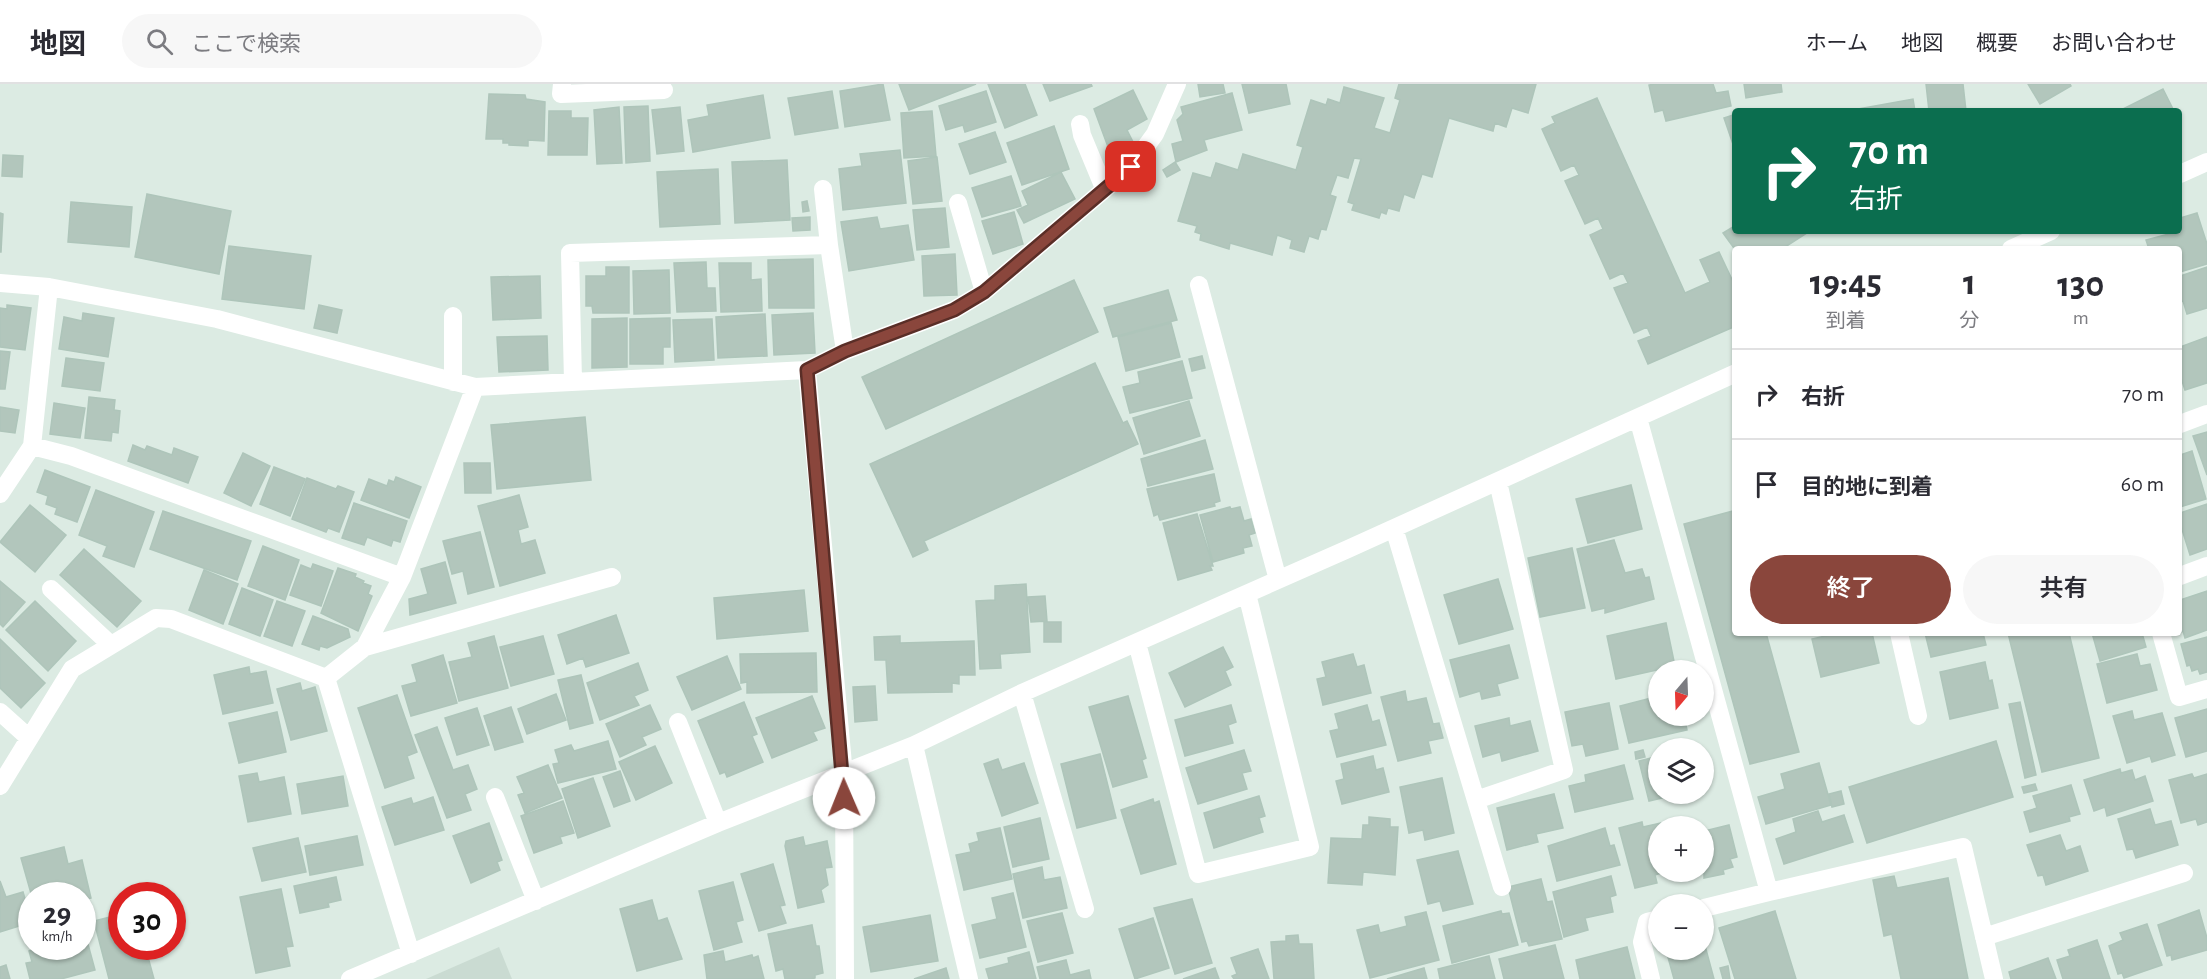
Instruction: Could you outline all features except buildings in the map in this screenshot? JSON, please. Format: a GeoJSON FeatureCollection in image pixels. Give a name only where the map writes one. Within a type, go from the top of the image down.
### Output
{"type":"FeatureCollection","features":[{"type":"Feature","properties":{"kind":"street"},"geometry":{"type":"LineString","coordinates":[[562,84],[561,94],[664,90]]}},
{"type":"Feature","properties":{"kind":"street"},"geometry":{"type":"LineString","coordinates":[[0,284],[49,287],[217,319],[475,387],[807,370],[845,351],[954,310],[984,292],[1131,167],[1155,134],[1177,84]]}},
{"type":"Feature","properties":{"kind":"street"},"geometry":{"type":"LineString","coordinates":[[1080,124],[1082,135],[1104,188]]}},
{"type":"Feature","properties":{"kind":"street"},"geometry":{"type":"LineString","coordinates":[[2182,173],[2207,162]]}},
{"type":"Feature","properties":{"kind":"street"},"geometry":{"type":"LineString","coordinates":[[823,189],[845,351]]}},
{"type":"Feature","properties":{"kind":"street"},"geometry":{"type":"LineString","coordinates":[[958,203],[984,292]]}},
{"type":"Feature","properties":{"kind":"street"},"geometry":{"type":"LineString","coordinates":[[2018,246],[2044,234]]}},
{"type":"Feature","properties":{"kind":"street"},"geometry":{"type":"LineString","coordinates":[[573,381],[570,253],[829,245]]}},
{"type":"Feature","properties":{"kind":"street"},"geometry":{"type":"LineString","coordinates":[[1199,285],[1278,580]]}},
{"type":"Feature","properties":{"kind":"street"},"geometry":{"type":"LineString","coordinates":[[0,494],[32,446],[49,287]]}},
{"type":"Feature","properties":{"kind":"street"},"geometry":{"type":"LineString","coordinates":[[453,316],[453,382]]}},
{"type":"Feature","properties":{"kind":"street"},"geometry":{"type":"LineString","coordinates":[[807,370],[844,775],[845,979]]}},
{"type":"Feature","properties":{"kind":"street"},"geometry":{"type":"LineString","coordinates":[[350,979],[718,823],[844,775],[914,745],[1022,693],[1732,376]]}},
{"type":"Feature","properties":{"kind":"street"},"geometry":{"type":"LineString","coordinates":[[365,647],[402,577],[475,387]]}},
{"type":"Feature","properties":{"kind":"street"},"geometry":{"type":"LineString","coordinates":[[2182,423],[2207,414]]}},
{"type":"Feature","properties":{"kind":"street"},"geometry":{"type":"LineString","coordinates":[[1638,418],[1769,892]]}},
{"type":"Feature","properties":{"kind":"street"},"geometry":{"type":"LineString","coordinates":[[32,446],[71,456],[402,577]]}},
{"type":"Feature","properties":{"kind":"street"},"geometry":{"type":"LineString","coordinates":[[1476,800],[1564,770],[1498,482]]}},
{"type":"Feature","properties":{"kind":"street"},"geometry":{"type":"LineString","coordinates":[[1394,528],[1502,887]]}},
{"type":"Feature","properties":{"kind":"street"},"geometry":{"type":"LineString","coordinates":[[2182,575],[2207,566]]}},
{"type":"Feature","properties":{"kind":"street"},"geometry":{"type":"LineString","coordinates":[[326,678],[365,647],[612,577]]}},
{"type":"Feature","properties":{"kind":"street"},"geometry":{"type":"LineString","coordinates":[[51,589],[111,645]]}},
{"type":"Feature","properties":{"kind":"street"},"geometry":{"type":"LineString","coordinates":[[1137,643],[1198,874],[1310,847],[1247,594]]}},
{"type":"Feature","properties":{"kind":"street"},"geometry":{"type":"LineString","coordinates":[[0,786],[72,669],[156,618],[171,619],[326,678]]}},
{"type":"Feature","properties":{"kind":"street"},"geometry":{"type":"LineString","coordinates":[[1900,636],[1918,716]]}},
{"type":"Feature","properties":{"kind":"street"},"geometry":{"type":"LineString","coordinates":[[2162,636],[2179,697],[2207,689]]}},
{"type":"Feature","properties":{"kind":"street"},"geometry":{"type":"LineString","coordinates":[[326,678],[411,954]]}},
{"type":"Feature","properties":{"kind":"street"},"geometry":{"type":"LineString","coordinates":[[1022,693],[1085,909]]}},
{"type":"Feature","properties":{"kind":"street"},"geometry":{"type":"LineString","coordinates":[[0,712],[29,738]]}},
{"type":"Feature","properties":{"kind":"street"},"geometry":{"type":"LineString","coordinates":[[678,722],[718,823]]}},
{"type":"Feature","properties":{"kind":"street"},"geometry":{"type":"LineString","coordinates":[[914,745],[969,979]]}},
{"type":"Feature","properties":{"kind":"street"},"geometry":{"type":"LineString","coordinates":[[495,796],[536,901]]}},
{"type":"Feature","properties":{"kind":"street"},"geometry":{"type":"LineString","coordinates":[[1714,906],[1963,847],[1994,979]]}},
{"type":"Feature","properties":{"kind":"street"},"geometry":{"type":"LineString","coordinates":[[1984,937],[2184,873]]}},
{"type":"Feature","properties":{"kind":"street"},"geometry":{"type":"LineString","coordinates":[[1648,922],[1642,942],[1651,979]]}},
{"type":"Feature","properties":{"kind":"shaded area"},"geometry":{"type":"Polygon","coordinates":[[[499,947],[512,979],[426,979],[499,947]]]}},
{"type":"Feature","properties":{"kind":"route"},"geometry":{"type":"LineString","coordinates":[[844,798],[844,775],[807,370],[845,351],[954,310],[984,292],[1131,167]]}}]}
